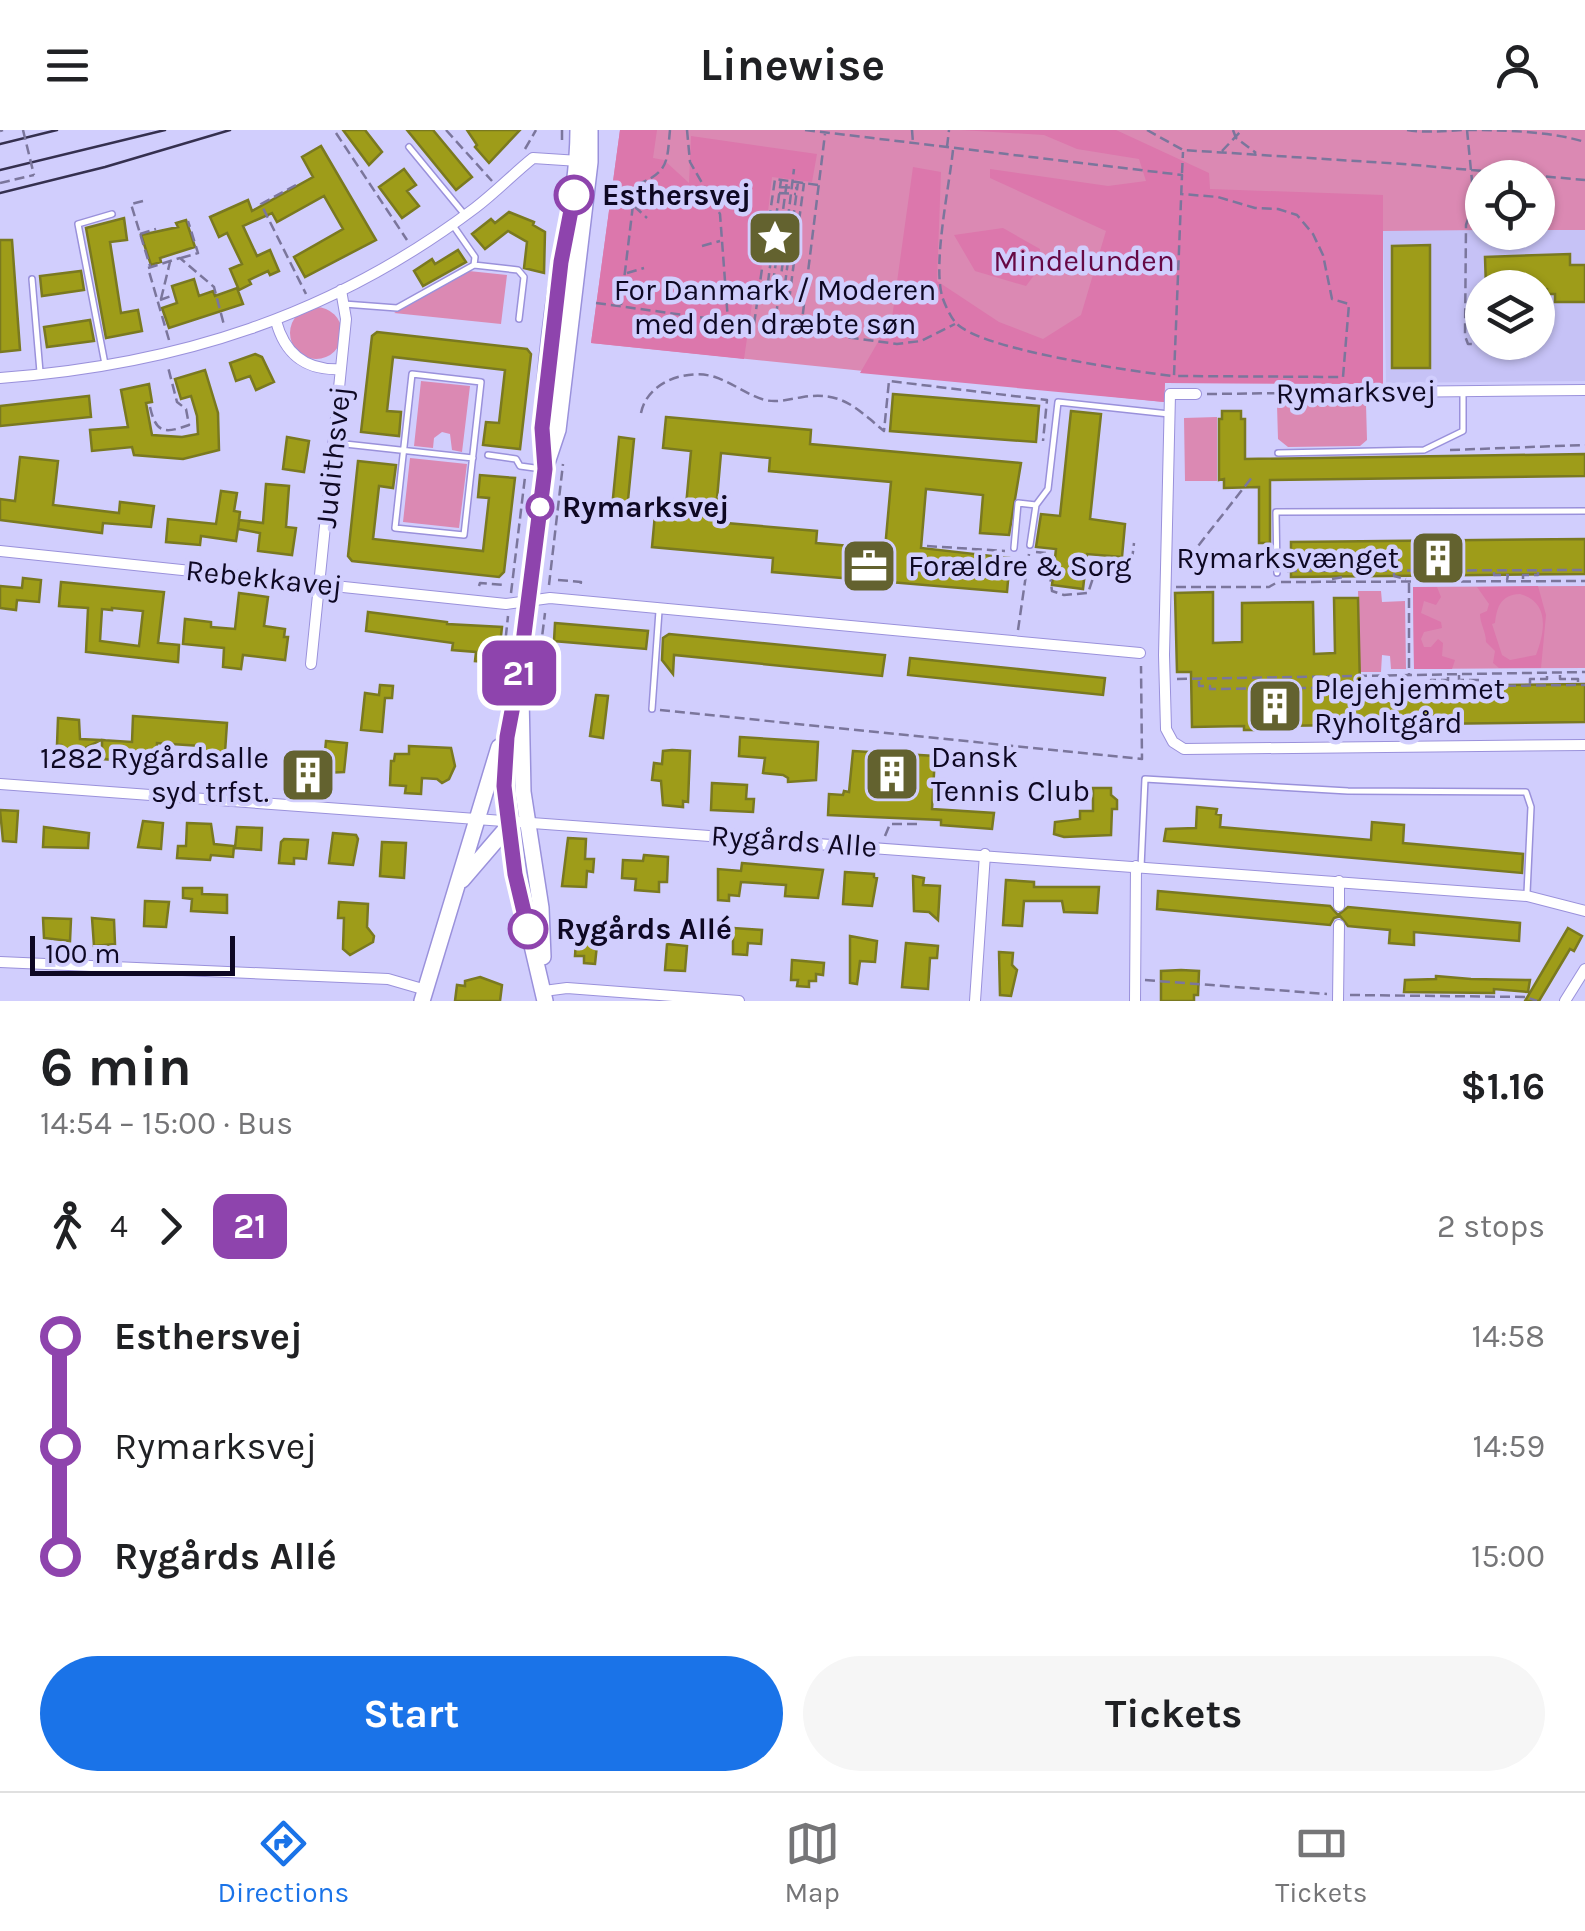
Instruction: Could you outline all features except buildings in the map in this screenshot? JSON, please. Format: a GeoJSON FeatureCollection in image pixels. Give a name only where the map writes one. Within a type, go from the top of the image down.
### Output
{"type":"FeatureCollection","features":[{"type":"Feature","properties":{"kind":"street"},"geometry":{"type":"LineString","coordinates":[[578,130],[584,162]]}},
{"type":"Feature","properties":{"kind":"street"},"geometry":{"type":"LineString","coordinates":[[590,130],[561,262],[542,428],[545,469],[519,674],[507,737],[504,786],[514,822],[523,910],[544,996],[567,988],[740,1001]]}},
{"type":"Feature","properties":{"kind":"street"},"geometry":{"type":"LineString","coordinates":[[0,378],[106,367],[168,354],[276,321],[342,290],[452,224],[537,156],[584,162]]}},
{"type":"Feature","properties":{"kind":"street","name":"Judithsvej"},"geometry":{"type":"LineString","coordinates":[[311,664],[342,369],[346,319],[342,290]]}},
{"type":"Feature","properties":{"kind":"street","name":"Judithsvej"},"geometry":{"type":"LineString","coordinates":[[276,321],[280,336],[298,360],[326,370],[342,369]]}},
{"type":"Feature","properties":{"kind":"street","name":"Rymarksvej"},"geometry":{"type":"LineString","coordinates":[[1383,392],[1585,390]]}},
{"type":"Feature","properties":{"kind":"street"},"geometry":{"type":"LineString","coordinates":[[1196,394],[1170,394],[1166,729],[1173,742],[1184,749],[1585,745]]}},
{"type":"Feature","properties":{"kind":"street","name":"Rebekkavej"},"geometry":{"type":"LineString","coordinates":[[0,551],[506,604],[528,601]]}},
{"type":"Feature","properties":{"kind":"street"},"geometry":{"type":"LineString","coordinates":[[528,601],[550,598],[1140,653]]}},
{"type":"Feature","properties":{"kind":"street"},"geometry":{"type":"LineString","coordinates":[[457,886],[514,822],[524,796],[519,674]]}},
{"type":"Feature","properties":{"kind":"street"},"geometry":{"type":"LineString","coordinates":[[0,962],[388,979],[424,996],[519,674]]}},
{"type":"Feature","properties":{"kind":"street","name":"Rygårds Alle"},"geometry":{"type":"LineString","coordinates":[[0,784],[1526,896],[1585,912]]}},
{"type":"Feature","properties":{"kind":"street"},"geometry":{"type":"LineString","coordinates":[[975,1001],[985,854]]}},
{"type":"Feature","properties":{"kind":"street"},"geometry":{"type":"LineString","coordinates":[[1135,1001],[1138,866]]}},
{"type":"Feature","properties":{"kind":"street"},"geometry":{"type":"LineString","coordinates":[[1339,906],[1340,881]]}},
{"type":"Feature","properties":{"kind":"street"},"geometry":{"type":"LineString","coordinates":[[1338,926],[1338,1001]]}},
{"type":"Feature","properties":{"kind":"street"},"geometry":{"type":"LineString","coordinates":[[1565,1001],[1585,969]]}},
{"type":"Feature","properties":{"kind":"lane"},"geometry":{"type":"LineString","coordinates":[[409,147],[464,215]]}},
{"type":"Feature","properties":{"kind":"lane"},"geometry":{"type":"LineString","coordinates":[[106,367],[78,224],[112,214]]}},
{"type":"Feature","properties":{"kind":"lane"},"geometry":{"type":"LineString","coordinates":[[452,224],[475,257],[474,265]]}},
{"type":"Feature","properties":{"kind":"lane"},"geometry":{"type":"LineString","coordinates":[[344,304],[397,308],[474,265],[518,270],[524,277],[519,319]]}},
{"type":"Feature","properties":{"kind":"lane"},"geometry":{"type":"LineString","coordinates":[[32,279],[40,375]]}},
{"type":"Feature","properties":{"kind":"lane"},"geometry":{"type":"LineString","coordinates":[[412,374],[481,382],[464,536],[395,528],[404,450],[412,374]]}},
{"type":"Feature","properties":{"kind":"lane"},"geometry":{"type":"LineString","coordinates":[[1278,453],[1424,450],[1464,431],[1463,391]]}},
{"type":"Feature","properties":{"kind":"lane"},"geometry":{"type":"LineString","coordinates":[[1030,548],[1036,504],[1048,489],[1058,402],[1169,414]]}},
{"type":"Feature","properties":{"kind":"lane"},"geometry":{"type":"LineString","coordinates":[[333,443],[472,458]]}},
{"type":"Feature","properties":{"kind":"lane"},"geometry":{"type":"LineString","coordinates":[[488,455],[516,459],[520,466],[545,469]]}},
{"type":"Feature","properties":{"kind":"lane"},"geometry":{"type":"LineString","coordinates":[[1014,548],[1018,504],[1036,504]]}},
{"type":"Feature","properties":{"kind":"lane"},"geometry":{"type":"LineString","coordinates":[[1277,574],[1276,512],[1585,510]]}},
{"type":"Feature","properties":{"kind":"lane"},"geometry":{"type":"LineString","coordinates":[[652,709],[660,608]]}},
{"type":"Feature","properties":{"kind":"lane"},"geometry":{"type":"LineString","coordinates":[[1138,866],[1145,779],[1348,790],[1526,792],[1531,807],[1526,896]]}},
{"type":"Feature","properties":{"kind":"path"},"geometry":{"type":"LineString","coordinates":[[0,183],[34,176],[23,130]]}},
{"type":"Feature","properties":{"kind":"path"},"geometry":{"type":"LineString","coordinates":[[446,130],[487,176]]}},
{"type":"Feature","properties":{"kind":"path"},"geometry":{"type":"LineString","coordinates":[[530,160],[524,146],[534,130]]}},
{"type":"Feature","properties":{"kind":"path"},"geometry":{"type":"LineString","coordinates":[[621,307],[633,205],[642,183],[658,176],[667,162],[670,130]]}},
{"type":"Feature","properties":{"kind":"path"},"geometry":{"type":"LineString","coordinates":[[687,130],[690,162],[720,214],[728,323]]}},
{"type":"Feature","properties":{"kind":"path"},"geometry":{"type":"LineString","coordinates":[[804,130],[1182,175]]}},
{"type":"Feature","properties":{"kind":"path"},"geometry":{"type":"LineString","coordinates":[[912,130],[914,145]]}},
{"type":"Feature","properties":{"kind":"path"},"geometry":{"type":"LineString","coordinates":[[947,148],[948,130]]}},
{"type":"Feature","properties":{"kind":"path"},"geometry":{"type":"LineString","coordinates":[[1147,130],[1183,150],[1465,169]]}},
{"type":"Feature","properties":{"kind":"path"},"geometry":{"type":"LineString","coordinates":[[1233,130],[1236,138],[1258,155]]}},
{"type":"Feature","properties":{"kind":"path"},"geometry":{"type":"LineString","coordinates":[[1220,153],[1242,130]]}},
{"type":"Feature","properties":{"kind":"path"},"geometry":{"type":"LineString","coordinates":[[1408,130],[1430,134],[1467,130],[1523,133],[1585,142]]}},
{"type":"Feature","properties":{"kind":"path"},"geometry":{"type":"LineString","coordinates":[[1467,130],[1471,160]]}},
{"type":"Feature","properties":{"kind":"path"},"geometry":{"type":"LineString","coordinates":[[336,132],[402,232]]}},
{"type":"Feature","properties":{"kind":"path"},"geometry":{"type":"LineString","coordinates":[[800,331],[825,132]]}},
{"type":"Feature","properties":{"kind":"path"},"geometry":{"type":"LineString","coordinates":[[954,148],[940,266],[942,297],[956,323],[977,337],[1101,367],[1174,376],[1343,377],[1350,304],[1332,299],[1324,255],[1297,214],[1218,197],[1181,194]]}},
{"type":"Feature","properties":{"kind":"path"},"geometry":{"type":"LineString","coordinates":[[1174,376],[1183,150]]}},
{"type":"Feature","properties":{"kind":"path"},"geometry":{"type":"LineString","coordinates":[[788,235],[794,169]]}},
{"type":"Feature","properties":{"kind":"path"},"geometry":{"type":"LineString","coordinates":[[1555,177],[1585,180]]}},
{"type":"Feature","properties":{"kind":"path"},"geometry":{"type":"LineString","coordinates":[[754,326],[774,179],[818,188]]}},
{"type":"Feature","properties":{"kind":"path"},"geometry":{"type":"LineString","coordinates":[[776,316],[784,250],[777,233],[780,180]]}},
{"type":"Feature","properties":{"kind":"path"},"geometry":{"type":"LineString","coordinates":[[790,220],[795,182]]}},
{"type":"Feature","properties":{"kind":"path"},"geometry":{"type":"LineString","coordinates":[[296,185],[261,204],[311,305]]}},
{"type":"Feature","properties":{"kind":"path"},"geometry":{"type":"LineString","coordinates":[[774,186],[780,186],[793,200]]}},
{"type":"Feature","properties":{"kind":"path"},"geometry":{"type":"LineString","coordinates":[[771,206],[777,207],[818,188]]}},
{"type":"Feature","properties":{"kind":"path"},"geometry":{"type":"LineString","coordinates":[[144,200],[130,204],[160,300],[178,402],[186,409],[188,425],[172,431],[159,428],[150,407]]}},
{"type":"Feature","properties":{"kind":"path"},"geometry":{"type":"LineString","coordinates":[[771,206],[793,200]]}},
{"type":"Feature","properties":{"kind":"path"},"geometry":{"type":"LineString","coordinates":[[633,205],[647,218]]}},
{"type":"Feature","properties":{"kind":"path"},"geometry":{"type":"LineString","coordinates":[[767,229],[797,236],[798,230],[790,220],[771,206]]}},
{"type":"Feature","properties":{"kind":"path"},"geometry":{"type":"LineString","coordinates":[[767,229],[790,220]]}},
{"type":"Feature","properties":{"kind":"path"},"geometry":{"type":"LineString","coordinates":[[150,267],[198,253],[188,221]]}},
{"type":"Feature","properties":{"kind":"path"},"geometry":{"type":"LineString","coordinates":[[778,227],[798,230]]}},
{"type":"Feature","properties":{"kind":"path"},"geometry":{"type":"LineString","coordinates":[[140,234],[156,229]]}},
{"type":"Feature","properties":{"kind":"path"},"geometry":{"type":"LineString","coordinates":[[1465,237],[1465,338]]}},
{"type":"Feature","properties":{"kind":"path"},"geometry":{"type":"LineString","coordinates":[[702,246],[722,240]]}},
{"type":"Feature","properties":{"kind":"path"},"geometry":{"type":"LineString","coordinates":[[766,242],[796,246],[783,263],[779,283],[766,298]]}},
{"type":"Feature","properties":{"kind":"path"},"geometry":{"type":"LineString","coordinates":[[763,263],[771,256],[773,243]]}},
{"type":"Feature","properties":{"kind":"path"},"geometry":{"type":"LineString","coordinates":[[772,298],[787,245]]}},
{"type":"Feature","properties":{"kind":"path"},"geometry":{"type":"LineString","coordinates":[[765,248],[795,252]]}},
{"type":"Feature","properties":{"kind":"path"},"geometry":{"type":"LineString","coordinates":[[771,256],[783,263]]}},
{"type":"Feature","properties":{"kind":"path"},"geometry":{"type":"LineString","coordinates":[[180,258],[214,287],[228,336]]}},
{"type":"Feature","properties":{"kind":"path"},"geometry":{"type":"LineString","coordinates":[[160,300],[171,261]]}},
{"type":"Feature","properties":{"kind":"path"},"geometry":{"type":"LineString","coordinates":[[763,263],[783,263]]}},
{"type":"Feature","properties":{"kind":"path"},"geometry":{"type":"LineString","coordinates":[[758,296],[789,301],[763,263]]}},
{"type":"Feature","properties":{"kind":"path"},"geometry":{"type":"LineString","coordinates":[[626,274],[644,268]]}},
{"type":"Feature","properties":{"kind":"path"},"geometry":{"type":"LineString","coordinates":[[760,283],[779,283]]}},
{"type":"Feature","properties":{"kind":"path"},"geometry":{"type":"LineString","coordinates":[[760,283],[779,283]]}},
{"type":"Feature","properties":{"kind":"path"},"geometry":{"type":"LineString","coordinates":[[160,300],[174,295]]}},
{"type":"Feature","properties":{"kind":"path"},"geometry":{"type":"LineString","coordinates":[[596,304],[898,344],[921,341],[956,323]]}},
{"type":"Feature","properties":{"kind":"path"},"geometry":{"type":"LineString","coordinates":[[641,413],[646,395],[658,385],[685,376],[708,376],[764,400],[834,395],[884,431],[890,381],[1046,400],[1043,442],[1053,443]]}},
{"type":"Feature","properties":{"kind":"path","name":"Rymarksvej"},"geometry":{"type":"LineString","coordinates":[[1196,394],[1383,392]]}},
{"type":"Feature","properties":{"kind":"path"},"geometry":{"type":"LineString","coordinates":[[1424,450],[1585,445]]}},
{"type":"Feature","properties":{"kind":"path"},"geometry":{"type":"LineString","coordinates":[[1165,582],[1180,570],[1253,476]]}},
{"type":"Feature","properties":{"kind":"path"},"geometry":{"type":"LineString","coordinates":[[1016,642],[1030,548],[1047,552],[1052,591],[1064,595],[1088,593],[1097,566],[1112,560],[1132,560],[1134,543]]}},
{"type":"Feature","properties":{"kind":"path"},"geometry":{"type":"LineString","coordinates":[[927,546],[1013,552],[1014,548]]}},
{"type":"Feature","properties":{"kind":"path"},"geometry":{"type":"LineString","coordinates":[[1523,581],[1523,575],[1538,575],[1538,570]]}},
{"type":"Feature","properties":{"kind":"path"},"geometry":{"type":"LineString","coordinates":[[1287,572],[1585,570]]}},
{"type":"Feature","properties":{"kind":"path"},"geometry":{"type":"LineString","coordinates":[[1394,571],[1394,576],[1406,576],[1407,582],[1409,674]]}},
{"type":"Feature","properties":{"kind":"path"},"geometry":{"type":"LineString","coordinates":[[1430,582],[1430,576],[1442,576],[1442,571]]}},
{"type":"Feature","properties":{"kind":"path"},"geometry":{"type":"LineString","coordinates":[[1494,571],[1494,575],[1508,575],[1508,581]]}},
{"type":"Feature","properties":{"kind":"path"},"geometry":{"type":"LineString","coordinates":[[1332,582],[1332,577],[1342,577],[1342,572]]}},
{"type":"Feature","properties":{"kind":"path"},"geometry":{"type":"LineString","coordinates":[[1277,574],[1278,582]]}},
{"type":"Feature","properties":{"kind":"path"},"geometry":{"type":"LineString","coordinates":[[558,580],[576,582]]}},
{"type":"Feature","properties":{"kind":"path"},"geometry":{"type":"LineString","coordinates":[[1165,582],[1269,586],[1278,582],[1585,581]]}},
{"type":"Feature","properties":{"kind":"path"},"geometry":{"type":"LineString","coordinates":[[484,583],[504,585]]}},
{"type":"Feature","properties":{"kind":"path"},"geometry":{"type":"LineString","coordinates":[[652,709],[1142,759],[1140,653]]}},
{"type":"Feature","properties":{"kind":"path"},"geometry":{"type":"LineString","coordinates":[[1530,686],[1530,680],[1547,680],[1547,672]]}},
{"type":"Feature","properties":{"kind":"path"},"geometry":{"type":"LineString","coordinates":[[1560,672],[1560,679],[1578,679],[1578,686]]}},
{"type":"Feature","properties":{"kind":"path"},"geometry":{"type":"LineString","coordinates":[[1166,679],[1585,672]]}},
{"type":"Feature","properties":{"kind":"path"},"geometry":{"type":"LineString","coordinates":[[1431,687],[1431,680],[1448,680],[1448,674]]}},
{"type":"Feature","properties":{"kind":"path"},"geometry":{"type":"LineString","coordinates":[[1459,674],[1459,680],[1480,680],[1481,686]]}},
{"type":"Feature","properties":{"kind":"path"},"geometry":{"type":"LineString","coordinates":[[1199,678],[1199,686],[1210,689],[1585,686]]}},
{"type":"Feature","properties":{"kind":"path"},"geometry":{"type":"LineString","coordinates":[[306,805],[307,781]]}},
{"type":"Feature","properties":{"kind":"path"},"geometry":{"type":"LineString","coordinates":[[884,847],[890,824],[919,824]]}},
{"type":"Feature","properties":{"kind":"shaded area"},"geometry":{"type":"Polygon","coordinates":[[[620,130],[657,130],[653,158],[664,160],[689,183],[691,136],[817,154],[812,182],[772,177],[759,290],[754,290],[744,359],[591,343],[620,130]]]}},
{"type":"Feature","properties":{"kind":"shaded area"},"geometry":{"type":"Polygon","coordinates":[[[961,130],[1116,130],[1209,173],[1210,189],[1383,195],[1383,384],[1165,383],[1164,402],[860,373],[892,318],[913,167],[941,172],[937,281],[999,322],[1043,339],[1081,315],[1106,231],[990,178],[990,169],[1108,186],[1146,181],[1139,159],[1077,149],[1044,135],[961,130]]]}},
{"type":"Feature","properties":{"kind":"shaded area"},"geometry":{"type":"Polygon","coordinates":[[[1003,228],[1040,249],[1038,270],[1026,286],[975,271],[954,235],[1003,228]]]}},
{"type":"Feature","properties":{"kind":"shaded area"},"geometry":{"type":"Polygon","coordinates":[[[1383,230],[1465,230],[1465,250],[1555,250],[1555,230],[1585,230],[1585,381],[1386,383],[1383,230]]]}},
{"type":"Feature","properties":{"kind":"shaded area"},"geometry":{"type":"Polygon","coordinates":[[[1538,586],[1546,615],[1541,668],[1499,668],[1493,663],[1495,651],[1486,642],[1480,614],[1487,611],[1489,604],[1477,587],[1538,586]],[[1520,594],[1504,599],[1492,624],[1502,655],[1510,660],[1536,655],[1539,646],[1543,619],[1530,598],[1520,594]]]}},
{"type":"Feature","properties":{"kind":"shaded area"},"geometry":{"type":"Polygon","coordinates":[[[1413,587],[1437,587],[1441,597],[1436,605],[1424,601],[1421,613],[1441,622],[1442,628],[1424,632],[1421,639],[1424,647],[1431,647],[1438,639],[1443,643],[1442,656],[1455,660],[1452,669],[1414,669],[1413,587]]]}},
{"type":"Feature","properties":{"kind":"green space","name":"Mindelunden"},"geometry":{"type":"Polygon","coordinates":[[[620,130],[1585,130],[1585,230],[1555,230],[1555,160],[1465,160],[1465,230],[1383,231],[1383,384],[1165,383],[1164,402],[591,343],[620,130]]]}},
{"type":"Feature","properties":{"kind":"green space"},"geometry":{"type":"Polygon","coordinates":[[[469,271],[507,275],[501,324],[394,313],[469,271]]]}},
{"type":"Feature","properties":{"kind":"green space"},"geometry":{"type":"Polygon","coordinates":[[[316,307],[334,315],[342,333],[334,351],[316,359],[298,351],[290,333],[298,315],[316,307]]]}},
{"type":"Feature","properties":{"kind":"green space"},"geometry":{"type":"Polygon","coordinates":[[[421,381],[470,386],[462,452],[452,450],[450,434],[442,432],[434,438],[433,448],[414,446],[421,381]]]}},
{"type":"Feature","properties":{"kind":"green space"},"geometry":{"type":"Polygon","coordinates":[[[1366,404],[1367,440],[1360,446],[1288,447],[1278,439],[1277,405],[1366,404]]]}},
{"type":"Feature","properties":{"kind":"green space"},"geometry":{"type":"Polygon","coordinates":[[[1217,417],[1217,481],[1185,481],[1184,418],[1217,417]]]}},
{"type":"Feature","properties":{"kind":"green space"},"geometry":{"type":"Polygon","coordinates":[[[410,458],[467,464],[459,528],[403,522],[410,458]]]}},
{"type":"Feature","properties":{"kind":"green space"},"geometry":{"type":"Polygon","coordinates":[[[1585,586],[1585,668],[1414,669],[1413,587],[1585,586]]]}},
{"type":"Feature","properties":{"kind":"green space"},"geometry":{"type":"Polygon","coordinates":[[[1358,591],[1381,591],[1382,602],[1405,601],[1406,669],[1391,669],[1390,656],[1382,655],[1381,672],[1360,672],[1358,591]]]}},
{"type":"Feature","properties":{"kind":"tram line"},"geometry":{"type":"LineString","coordinates":[[0,144],[57,130]]}},
{"type":"Feature","properties":{"kind":"tram line"},"geometry":{"type":"LineString","coordinates":[[0,170],[165,130]]}},
{"type":"Feature","properties":{"kind":"tram line"},"geometry":{"type":"LineString","coordinates":[[0,193],[230,130]]}},
{"type":"Feature","properties":{"kind":"bus line","name":"21"},"geometry":{"type":"LineString","coordinates":[[528,929],[508,826],[505,763],[545,469],[542,428],[556,298],[574,195]]}},
{"type":"Feature","properties":{"kind":"place","name":"Esthersvej"},"geometry":{"type":"Point","coordinates":[574,195]}},
{"type":"Feature","properties":{"kind":"place","name":"For Danmark / Moderen med den dræbte søn"},"geometry":{"type":"Point","coordinates":[775,238]}},
{"type":"Feature","properties":{"kind":"place","name":"Rymarksvej"},"geometry":{"type":"Point","coordinates":[540,507]}},
{"type":"Feature","properties":{"kind":"place","name":"Rymarksvænget"},"geometry":{"type":"Point","coordinates":[1438,558]}},
{"type":"Feature","properties":{"kind":"place","name":"Forældre & Sorg"},"geometry":{"type":"Point","coordinates":[869,566]}},
{"type":"Feature","properties":{"kind":"place","name":"Plejehjemmet Ryholtgård"},"geometry":{"type":"Point","coordinates":[1275,706]}},
{"type":"Feature","properties":{"kind":"place","name":"Dansk Tennis Club"},"geometry":{"type":"Point","coordinates":[892,774]}},
{"type":"Feature","properties":{"kind":"place","name":"1282 Rygårdsalle syd trfst."},"geometry":{"type":"Point","coordinates":[308,775]}},
{"type":"Feature","properties":{"kind":"place","name":"Rygårds Allé"},"geometry":{"type":"Point","coordinates":[528,929]}}]}
